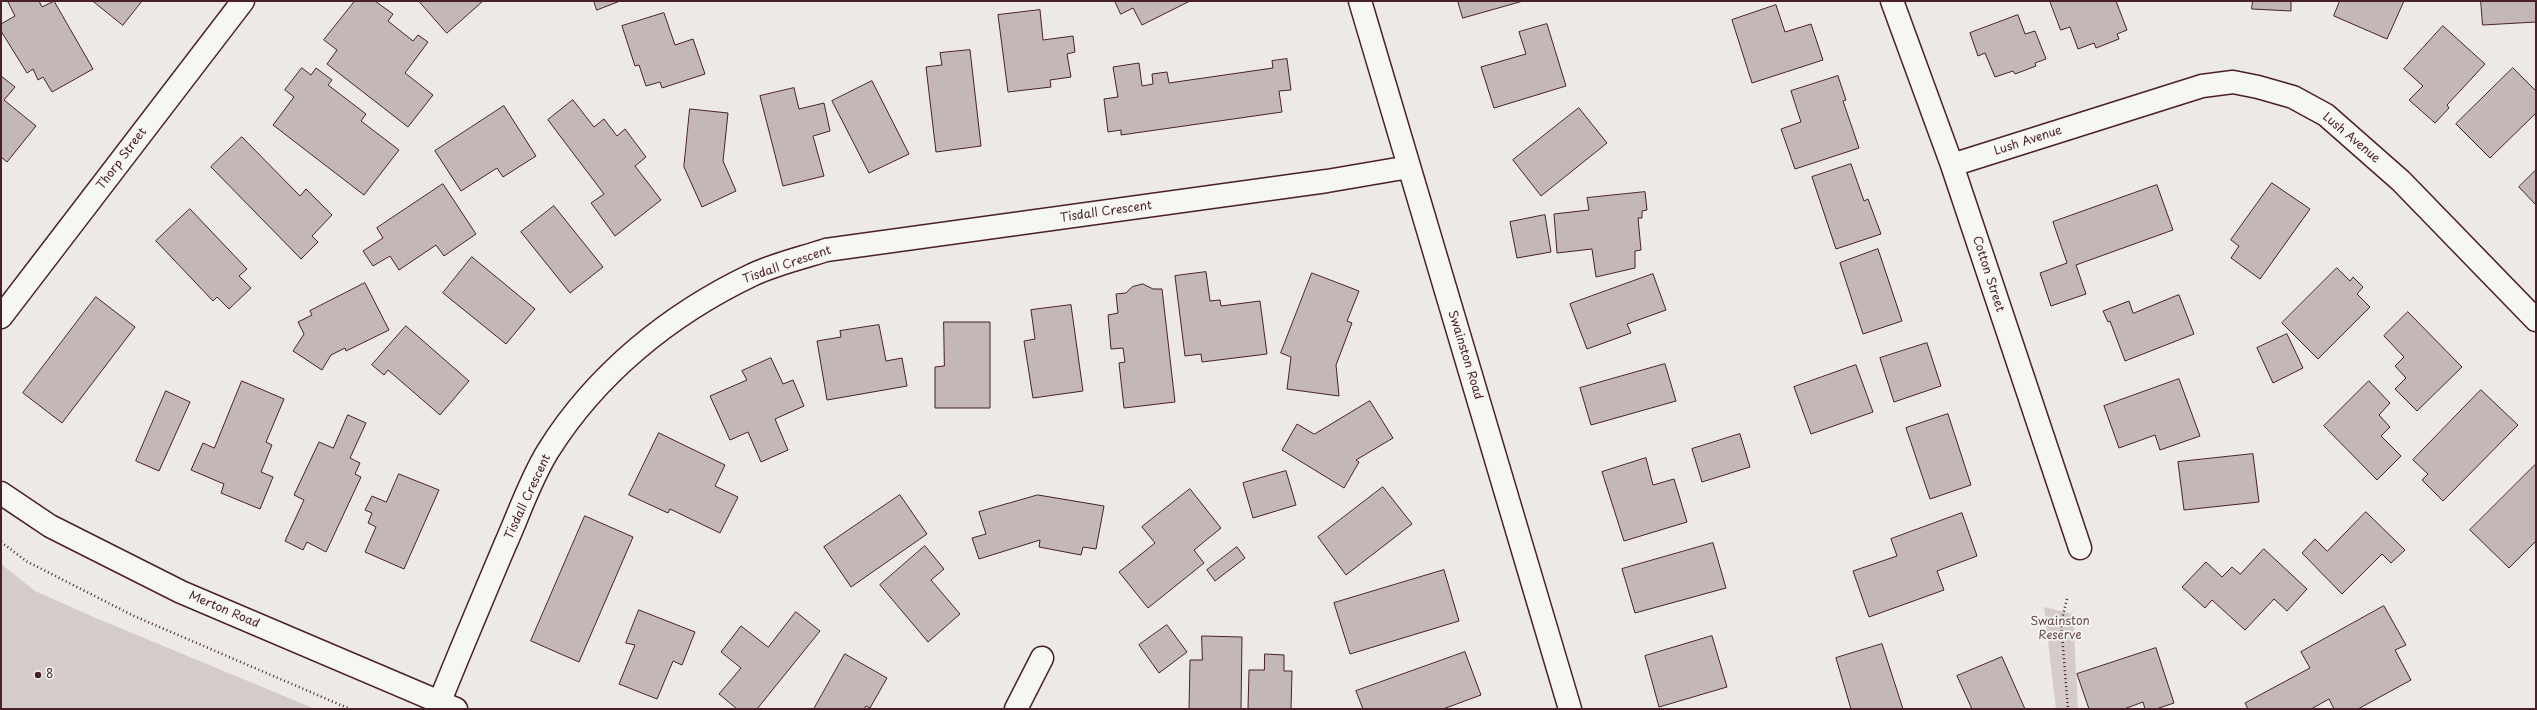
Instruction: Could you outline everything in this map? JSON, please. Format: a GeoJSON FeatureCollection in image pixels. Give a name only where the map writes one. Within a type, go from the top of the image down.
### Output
{"type":"FeatureCollection","features":[{"type":"Feature","properties":{"kind":"street","name":"Thorp Street"},"geometry":{"type":"LineString","coordinates":[[1,317],[243,1]]}},
{"type":"Feature","properties":{"kind":"street","name":"Swainston Road"},"geometry":{"type":"LineString","coordinates":[[1360,1],[1570,709]]}},
{"type":"Feature","properties":{"kind":"street","name":"Cotton Street"},"geometry":{"type":"LineString","coordinates":[[1892,1],[1952,165],[2080,548]]}},
{"type":"Feature","properties":{"kind":"street","name":"Lush Avenue"},"geometry":{"type":"LineString","coordinates":[[1952,165],[2202,86],[2233,82],[2258,87],[2293,97],[2326,115],[2400,181],[2536,320]]}},
{"type":"Feature","properties":{"kind":"street","name":"Tisdall Crescent"},"geometry":{"type":"LineString","coordinates":[[448,705],[534,479],[564,428],[590,396],[636,348],[671,322],[727,288],[754,274],[826,250],[1327,182],[1409,167]]}},
{"type":"Feature","properties":{"kind":"street","name":"Merton Road"},"geometry":{"type":"LineString","coordinates":[[1,493],[50,526],[181,592],[448,705]]}},
{"type":"Feature","properties":{"kind":"street"},"geometry":{"type":"LineString","coordinates":[[1016,709],[1042,658]]}},
{"type":"Feature","properties":{"kind":"path"},"geometry":{"type":"LineString","coordinates":[[1,542],[26,561],[134,616],[350,709]]}},
{"type":"Feature","properties":{"kind":"path"},"geometry":{"type":"LineString","coordinates":[[2067,599],[2061,623],[2068,709]]}},
{"type":"Feature","properties":{"kind":"green space"},"geometry":{"type":"Polygon","coordinates":[[[1,564],[35,591],[91,616],[315,709],[1,709],[1,564]]]}},
{"type":"Feature","properties":{"kind":"green space","name":"Swainston Reserve"},"geometry":{"type":"Polygon","coordinates":[[[2044,607],[2073,614],[2078,709],[2056,709],[2044,607]]]}},
{"type":"Feature","properties":{"kind":"building"},"geometry":{"type":"Polygon","coordinates":[[[39,1],[42,7],[54,1],[93,69],[52,92],[43,77],[38,80],[33,69],[27,73],[1,31],[1,24],[15,16],[8,2],[39,1]]]}},
{"type":"Feature","properties":{"kind":"building"},"geometry":{"type":"Polygon","coordinates":[[[93,1],[142,1],[123,25],[93,1]]]}},
{"type":"Feature","properties":{"kind":"building"},"geometry":{"type":"Polygon","coordinates":[[[355,1],[375,1],[393,14],[388,21],[413,41],[418,35],[428,42],[405,73],[433,95],[408,127],[327,64],[337,50],[324,40],[355,1]]]}},
{"type":"Feature","properties":{"kind":"building"},"geometry":{"type":"Polygon","coordinates":[[[419,1],[483,1],[447,33],[419,1]]]}},
{"type":"Feature","properties":{"kind":"building"},"geometry":{"type":"Polygon","coordinates":[[[594,1],[620,1],[597,10],[594,1]]]}},
{"type":"Feature","properties":{"kind":"building"},"geometry":{"type":"Polygon","coordinates":[[[1115,1],[1190,1],[1142,25],[1133,8],[1121,14],[1115,1]]]}},
{"type":"Feature","properties":{"kind":"building"},"geometry":{"type":"Polygon","coordinates":[[[1458,1],[1523,1],[1463,18],[1458,1]]]}},
{"type":"Feature","properties":{"kind":"building"},"geometry":{"type":"Polygon","coordinates":[[[2050,1],[2116,1],[2127,30],[2117,34],[2119,39],[2096,48],[2094,43],[2078,49],[2070,27],[2061,30],[2050,1]]]}},
{"type":"Feature","properties":{"kind":"building"},"geometry":{"type":"Polygon","coordinates":[[[2253,1],[2291,1],[2291,11],[2252,9],[2253,1]]]}},
{"type":"Feature","properties":{"kind":"building"},"geometry":{"type":"Polygon","coordinates":[[[2340,1],[2404,1],[2387,39],[2334,16],[2340,1]]]}},
{"type":"Feature","properties":{"kind":"building"},"geometry":{"type":"Polygon","coordinates":[[[2481,1],[2536,1],[2536,22],[2483,25],[2481,1]]]}},
{"type":"Feature","properties":{"kind":"building"},"geometry":{"type":"Polygon","coordinates":[[[1776,5],[1785,32],[1811,24],[1823,60],[1752,83],[1732,20],[1776,5]]]}},
{"type":"Feature","properties":{"kind":"building"},"geometry":{"type":"Polygon","coordinates":[[[1040,10],[1043,40],[1073,36],[1075,52],[1067,54],[1071,77],[1050,80],[1051,87],[1008,92],[998,15],[1040,10]]]}},
{"type":"Feature","properties":{"kind":"building"},"geometry":{"type":"Polygon","coordinates":[[[664,13],[675,45],[693,39],[705,74],[662,88],[660,82],[646,86],[639,65],[635,66],[622,26],[664,13]]]}},
{"type":"Feature","properties":{"kind":"building"},"geometry":{"type":"Polygon","coordinates":[[[2018,15],[2025,34],[2035,31],[2046,59],[2035,63],[2036,66],[2015,74],[2013,71],[1995,77],[1985,53],[1978,56],[1970,33],[2018,15]]]}},
{"type":"Feature","properties":{"kind":"building"},"geometry":{"type":"Polygon","coordinates":[[[1547,24],[1566,86],[1494,108],[1481,67],[1526,54],[1519,32],[1547,24]]]}},
{"type":"Feature","properties":{"kind":"building"},"geometry":{"type":"Polygon","coordinates":[[[2443,26],[2485,64],[2447,105],[2449,108],[2435,123],[2409,100],[2423,86],[2404,69],[2443,26]]]}},
{"type":"Feature","properties":{"kind":"building"},"geometry":{"type":"Polygon","coordinates":[[[970,50],[981,146],[936,152],[926,67],[942,65],[940,53],[970,50]]]}},
{"type":"Feature","properties":{"kind":"building"},"geometry":{"type":"Polygon","coordinates":[[[1287,59],[1291,90],[1279,91],[1282,112],[1121,135],[1121,130],[1108,132],[1104,99],[1118,97],[1113,67],[1139,63],[1142,86],[1153,84],[1152,74],[1167,72],[1169,83],[1273,68],[1272,61],[1287,59]]]}},
{"type":"Feature","properties":{"kind":"building"},"geometry":{"type":"Polygon","coordinates":[[[302,68],[311,75],[316,68],[332,80],[328,85],[366,114],[361,121],[399,150],[364,195],[273,125],[294,97],[285,90],[302,68]]]}},
{"type":"Feature","properties":{"kind":"building"},"geometry":{"type":"Polygon","coordinates":[[[2513,68],[2536,91],[2536,113],[2490,158],[2456,124],[2513,68]]]}},
{"type":"Feature","properties":{"kind":"building"},"geometry":{"type":"Polygon","coordinates":[[[1,76],[15,87],[4,100],[36,126],[7,162],[1,157],[1,76]]]}},
{"type":"Feature","properties":{"kind":"building"},"geometry":{"type":"Polygon","coordinates":[[[1838,76],[1846,100],[1843,101],[1859,148],[1795,169],[1781,129],[1801,122],[1791,91],[1838,76]]]}},
{"type":"Feature","properties":{"kind":"building"},"geometry":{"type":"Polygon","coordinates":[[[872,81],[909,154],[869,173],[832,101],[872,81]]]}},
{"type":"Feature","properties":{"kind":"building"},"geometry":{"type":"Polygon","coordinates":[[[794,88],[799,109],[824,103],[830,131],[813,136],[824,176],[783,186],[760,96],[794,88]]]}},
{"type":"Feature","properties":{"kind":"building"},"geometry":{"type":"Polygon","coordinates":[[[573,100],[594,127],[604,119],[617,136],[625,129],[646,157],[635,166],[661,200],[615,236],[591,203],[604,194],[548,120],[573,100]]]}},
{"type":"Feature","properties":{"kind":"building"},"geometry":{"type":"Polygon","coordinates":[[[504,106],[536,156],[503,177],[497,168],[461,191],[435,151],[504,106]]]}},
{"type":"Feature","properties":{"kind":"building"},"geometry":{"type":"Polygon","coordinates":[[[1579,108],[1607,143],[1541,196],[1513,160],[1579,108]]]}},
{"type":"Feature","properties":{"kind":"building"},"geometry":{"type":"Polygon","coordinates":[[[690,109],[728,113],[723,161],[736,191],[702,207],[684,167],[690,109]]]}},
{"type":"Feature","properties":{"kind":"building"},"geometry":{"type":"Polygon","coordinates":[[[242,137],[300,196],[306,189],[332,215],[312,236],[318,242],[301,259],[211,167],[242,137]]]}},
{"type":"Feature","properties":{"kind":"building"},"geometry":{"type":"Polygon","coordinates":[[[1851,164],[1864,201],[1868,199],[1881,234],[1836,249],[1812,177],[1851,164]]]}},
{"type":"Feature","properties":{"kind":"building"},"geometry":{"type":"Polygon","coordinates":[[[2536,170],[2536,205],[2519,187],[2536,170]]]}},
{"type":"Feature","properties":{"kind":"building"},"geometry":{"type":"Polygon","coordinates":[[[2272,183],[2310,209],[2260,279],[2231,258],[2239,246],[2231,240],[2272,183]]]}},
{"type":"Feature","properties":{"kind":"building"},"geometry":{"type":"Polygon","coordinates":[[[443,184],[476,234],[444,256],[436,245],[399,270],[390,256],[373,266],[363,251],[383,238],[377,228],[443,184]]]}},
{"type":"Feature","properties":{"kind":"building"},"geometry":{"type":"Polygon","coordinates":[[[2157,185],[2173,230],[2076,265],[2086,294],[2051,306],[2040,273],[2067,263],[2053,222],[2157,185]]]}},
{"type":"Feature","properties":{"kind":"building"},"geometry":{"type":"Polygon","coordinates":[[[1645,192],[1647,210],[1642,211],[1642,218],[1638,218],[1641,250],[1635,251],[1635,268],[1596,277],[1592,249],[1557,253],[1554,214],[1589,210],[1587,198],[1645,192]]]}},
{"type":"Feature","properties":{"kind":"building"},"geometry":{"type":"Polygon","coordinates":[[[554,206],[603,267],[570,293],[521,232],[554,206]]]}},
{"type":"Feature","properties":{"kind":"building"},"geometry":{"type":"Polygon","coordinates":[[[190,209],[247,269],[239,276],[251,288],[229,309],[217,297],[213,301],[156,241],[190,209]]]}},
{"type":"Feature","properties":{"kind":"building"},"geometry":{"type":"Polygon","coordinates":[[[1545,215],[1551,252],[1517,258],[1510,222],[1545,215]]]}},
{"type":"Feature","properties":{"kind":"building"},"geometry":{"type":"Polygon","coordinates":[[[1878,249],[1902,321],[1863,334],[1840,263],[1878,249]]]}},
{"type":"Feature","properties":{"kind":"building"},"geometry":{"type":"Polygon","coordinates":[[[472,257],[535,309],[506,344],[443,293],[472,257]]]}},
{"type":"Feature","properties":{"kind":"building"},"geometry":{"type":"Polygon","coordinates":[[[2337,268],[2350,281],[2353,277],[2363,287],[2357,294],[2370,307],[2318,359],[2282,323],[2337,268]]]}},
{"type":"Feature","properties":{"kind":"building"},"geometry":{"type":"Polygon","coordinates":[[[1206,272],[1210,301],[1220,300],[1221,306],[1260,301],[1267,354],[1202,362],[1201,354],[1185,356],[1175,276],[1206,272]]]}},
{"type":"Feature","properties":{"kind":"building"},"geometry":{"type":"Polygon","coordinates":[[[1312,273],[1359,291],[1347,321],[1352,323],[1336,365],[1339,396],[1287,389],[1291,357],[1281,353],[1312,273]]]}},
{"type":"Feature","properties":{"kind":"building"},"geometry":{"type":"Polygon","coordinates":[[[1653,274],[1666,310],[1627,324],[1631,333],[1587,349],[1570,304],[1653,274]]]}},
{"type":"Feature","properties":{"kind":"building"},"geometry":{"type":"Polygon","coordinates":[[[365,283],[389,330],[346,351],[345,348],[331,355],[322,370],[293,351],[304,334],[298,322],[312,315],[310,311],[365,283]]]}},
{"type":"Feature","properties":{"kind":"building"},"geometry":{"type":"Polygon","coordinates":[[[1143,284],[1153,289],[1162,289],[1175,402],[1124,408],[1119,363],[1125,362],[1123,348],[1111,349],[1108,315],[1118,313],[1116,294],[1126,293],[1132,287],[1143,284]]]}},
{"type":"Feature","properties":{"kind":"building"},"geometry":{"type":"Polygon","coordinates":[[[2179,295],[2194,334],[2125,361],[2110,321],[2108,322],[2103,311],[2129,301],[2133,313],[2179,295]]]}},
{"type":"Feature","properties":{"kind":"building"},"geometry":{"type":"Polygon","coordinates":[[[96,297],[135,327],[62,423],[23,393],[96,297]]]}},
{"type":"Feature","properties":{"kind":"building"},"geometry":{"type":"Polygon","coordinates":[[[1071,305],[1083,391],[1033,398],[1024,341],[1035,339],[1031,310],[1071,305]]]}},
{"type":"Feature","properties":{"kind":"building"},"geometry":{"type":"Polygon","coordinates":[[[2408,312],[2462,367],[2417,411],[2395,389],[2406,378],[2395,366],[2404,357],[2384,336],[2408,312]]]}},
{"type":"Feature","properties":{"kind":"building"},"geometry":{"type":"Polygon","coordinates":[[[944,322],[990,322],[990,408],[935,408],[935,367],[944,366],[944,322]]]}},
{"type":"Feature","properties":{"kind":"building"},"geometry":{"type":"Polygon","coordinates":[[[879,325],[886,361],[902,358],[907,386],[827,400],[817,341],[841,337],[840,331],[879,325]]]}},
{"type":"Feature","properties":{"kind":"building"},"geometry":{"type":"Polygon","coordinates":[[[406,326],[469,381],[440,415],[388,370],[384,375],[372,365],[406,326]]]}},
{"type":"Feature","properties":{"kind":"building"},"geometry":{"type":"Polygon","coordinates":[[[2287,334],[2303,368],[2273,383],[2257,348],[2287,334]]]}},
{"type":"Feature","properties":{"kind":"building"},"geometry":{"type":"Polygon","coordinates":[[[1927,343],[1941,386],[1894,402],[1880,358],[1927,343]]]}},
{"type":"Feature","properties":{"kind":"building"},"geometry":{"type":"Polygon","coordinates":[[[771,358],[783,384],[793,380],[804,406],[775,419],[788,450],[761,462],[748,432],[730,440],[710,396],[747,380],[742,371],[771,358]]]}},
{"type":"Feature","properties":{"kind":"building"},"geometry":{"type":"Polygon","coordinates":[[[1665,364],[1676,401],[1591,425],[1580,388],[1665,364]]]}},
{"type":"Feature","properties":{"kind":"building"},"geometry":{"type":"Polygon","coordinates":[[[1856,365],[1873,412],[1811,434],[1794,387],[1856,365]]]}},
{"type":"Feature","properties":{"kind":"building"},"geometry":{"type":"Polygon","coordinates":[[[2179,379],[2200,436],[2160,450],[2155,435],[2119,448],[2104,406],[2179,379]]]}},
{"type":"Feature","properties":{"kind":"building"},"geometry":{"type":"Polygon","coordinates":[[[242,381],[284,399],[266,442],[272,445],[261,472],[273,477],[260,509],[221,493],[224,484],[191,470],[203,443],[214,448],[242,381]]]}},
{"type":"Feature","properties":{"kind":"building"},"geometry":{"type":"Polygon","coordinates":[[[2369,381],[2390,403],[2379,415],[2390,427],[2381,436],[2401,456],[2377,480],[2324,426],[2369,381]]]}},
{"type":"Feature","properties":{"kind":"building"},"geometry":{"type":"Polygon","coordinates":[[[2481,390],[2518,425],[2443,501],[2422,480],[2428,474],[2413,460],[2481,390]]]}},
{"type":"Feature","properties":{"kind":"building"},"geometry":{"type":"Polygon","coordinates":[[[166,391],[190,402],[159,471],[136,461],[166,391]]]}},
{"type":"Feature","properties":{"kind":"building"},"geometry":{"type":"Polygon","coordinates":[[[1370,401],[1393,438],[1356,460],[1359,462],[1344,488],[1282,450],[1297,424],[1314,434],[1370,401]]]}},
{"type":"Feature","properties":{"kind":"building"},"geometry":{"type":"Polygon","coordinates":[[[1948,414],[1971,485],[1930,499],[1906,428],[1948,414]]]}},
{"type":"Feature","properties":{"kind":"building"},"geometry":{"type":"Polygon","coordinates":[[[348,415],[366,423],[350,458],[360,463],[355,474],[361,477],[326,552],[307,542],[303,550],[285,541],[304,500],[294,495],[319,442],[333,448],[348,415]]]}},
{"type":"Feature","properties":{"kind":"building"},"geometry":{"type":"Polygon","coordinates":[[[659,433],[725,465],[715,486],[738,497],[720,533],[670,509],[668,513],[629,495],[659,433]]]}},
{"type":"Feature","properties":{"kind":"building"},"geometry":{"type":"Polygon","coordinates":[[[1740,434],[1750,467],[1702,482],[1692,449],[1740,434]]]}},
{"type":"Feature","properties":{"kind":"building"},"geometry":{"type":"Polygon","coordinates":[[[2253,454],[2259,502],[2184,510],[2178,462],[2253,454]]]}},
{"type":"Feature","properties":{"kind":"building"},"geometry":{"type":"Polygon","coordinates":[[[1646,458],[1653,485],[1674,479],[1687,522],[1624,541],[1602,472],[1646,458]]]}},
{"type":"Feature","properties":{"kind":"building"},"geometry":{"type":"Polygon","coordinates":[[[2536,464],[2536,541],[2509,568],[2470,530],[2536,464]]]}},
{"type":"Feature","properties":{"kind":"building"},"geometry":{"type":"Polygon","coordinates":[[[1286,471],[1296,505],[1253,518],[1243,483],[1286,471]]]}},
{"type":"Feature","properties":{"kind":"building"},"geometry":{"type":"Polygon","coordinates":[[[399,474],[439,490],[404,569],[365,552],[376,527],[368,523],[372,513],[365,510],[372,496],[386,502],[399,474]]]}},
{"type":"Feature","properties":{"kind":"building"},"geometry":{"type":"Polygon","coordinates":[[[1383,487],[1412,524],[1346,575],[1318,537],[1383,487]]]}},
{"type":"Feature","properties":{"kind":"building"},"geometry":{"type":"Polygon","coordinates":[[[1190,489],[1221,528],[1194,550],[1204,563],[1148,608],[1119,572],[1155,543],[1142,527],[1190,489]]]}},
{"type":"Feature","properties":{"kind":"building"},"geometry":{"type":"Polygon","coordinates":[[[900,495],[927,534],[851,587],[824,547],[900,495]]]}},
{"type":"Feature","properties":{"kind":"building"},"geometry":{"type":"Polygon","coordinates":[[[1038,495],[1104,506],[1096,549],[1083,547],[1081,555],[1039,547],[1040,540],[979,559],[972,538],[986,534],[979,512],[1038,495]]]}},
{"type":"Feature","properties":{"kind":"building"},"geometry":{"type":"Polygon","coordinates":[[[2366,512],[2405,550],[2391,563],[2382,554],[2342,594],[2302,553],[2315,539],[2327,551],[2366,512]]]}},
{"type":"Feature","properties":{"kind":"building"},"geometry":{"type":"Polygon","coordinates":[[[1962,513],[1977,556],[1937,571],[1944,590],[1869,617],[1853,571],[1897,556],[1891,539],[1962,513]]]}},
{"type":"Feature","properties":{"kind":"building"},"geometry":{"type":"Polygon","coordinates":[[[585,516],[633,537],[579,662],[531,641],[585,516]]]}},
{"type":"Feature","properties":{"kind":"building"},"geometry":{"type":"Polygon","coordinates":[[[1713,543],[1726,588],[1635,613],[1622,569],[1713,543]]]}},
{"type":"Feature","properties":{"kind":"building"},"geometry":{"type":"Polygon","coordinates":[[[925,546],[944,569],[931,580],[960,614],[928,642],[880,585],[925,546]]]}},
{"type":"Feature","properties":{"kind":"building"},"geometry":{"type":"Polygon","coordinates":[[[1237,547],[1245,558],[1215,581],[1207,570],[1237,547]]]}},
{"type":"Feature","properties":{"kind":"building"},"geometry":{"type":"Polygon","coordinates":[[[2264,549],[2307,589],[2287,611],[2274,599],[2245,630],[2212,600],[2205,608],[2182,587],[2206,562],[2222,577],[2232,567],[2240,574],[2264,549]]]}},
{"type":"Feature","properties":{"kind":"building"},"geometry":{"type":"Polygon","coordinates":[[[1444,570],[1459,621],[1350,654],[1334,603],[1444,570]]]}},
{"type":"Feature","properties":{"kind":"building"},"geometry":{"type":"Polygon","coordinates":[[[2384,606],[2406,645],[2395,650],[2411,680],[2358,709],[2334,709],[2329,699],[2311,709],[2248,709],[2245,703],[2310,668],[2301,652],[2384,606]]]}},
{"type":"Feature","properties":{"kind":"building"},"geometry":{"type":"Polygon","coordinates":[[[639,610],[695,632],[682,665],[673,661],[657,699],[619,684],[635,645],[626,643],[639,610]]]}},
{"type":"Feature","properties":{"kind":"building"},"geometry":{"type":"Polygon","coordinates":[[[796,612],[820,631],[757,709],[737,709],[719,694],[741,668],[721,652],[741,626],[768,647],[796,612]]]}},
{"type":"Feature","properties":{"kind":"building"},"geometry":{"type":"Polygon","coordinates":[[[1167,625],[1187,652],[1159,673],[1139,645],[1167,625]]]}},
{"type":"Feature","properties":{"kind":"building"},"geometry":{"type":"Polygon","coordinates":[[[1202,636],[1242,637],[1241,709],[1189,709],[1190,660],[1202,660],[1202,636]]]}},
{"type":"Feature","properties":{"kind":"building"},"geometry":{"type":"Polygon","coordinates":[[[1712,636],[1727,687],[1659,707],[1645,656],[1712,636]]]}},
{"type":"Feature","properties":{"kind":"building"},"geometry":{"type":"Polygon","coordinates":[[[1882,644],[1903,709],[1851,709],[1836,658],[1882,644]]]}},
{"type":"Feature","properties":{"kind":"building"},"geometry":{"type":"Polygon","coordinates":[[[2156,648],[2174,703],[2156,709],[2145,709],[2143,702],[2124,709],[2089,709],[2077,674],[2156,648]]]}},
{"type":"Feature","properties":{"kind":"building"},"geometry":{"type":"Polygon","coordinates":[[[1465,652],[1481,695],[1443,709],[1363,709],[1356,691],[1465,652]]]}},
{"type":"Feature","properties":{"kind":"building"},"geometry":{"type":"Polygon","coordinates":[[[845,654],[887,678],[870,708],[866,706],[864,709],[814,709],[845,654]]]}},
{"type":"Feature","properties":{"kind":"building"},"geometry":{"type":"Polygon","coordinates":[[[1265,654],[1284,655],[1284,671],[1292,671],[1291,709],[1248,709],[1249,670],[1264,670],[1265,654]]]}},
{"type":"Feature","properties":{"kind":"building"},"geometry":{"type":"Polygon","coordinates":[[[2002,657],[2025,709],[1972,709],[1957,676],[2002,657]]]}},
{"type":"Feature","properties":{"kind":"place","name":"8"},"geometry":{"type":"Point","coordinates":[38,675]}}]}
